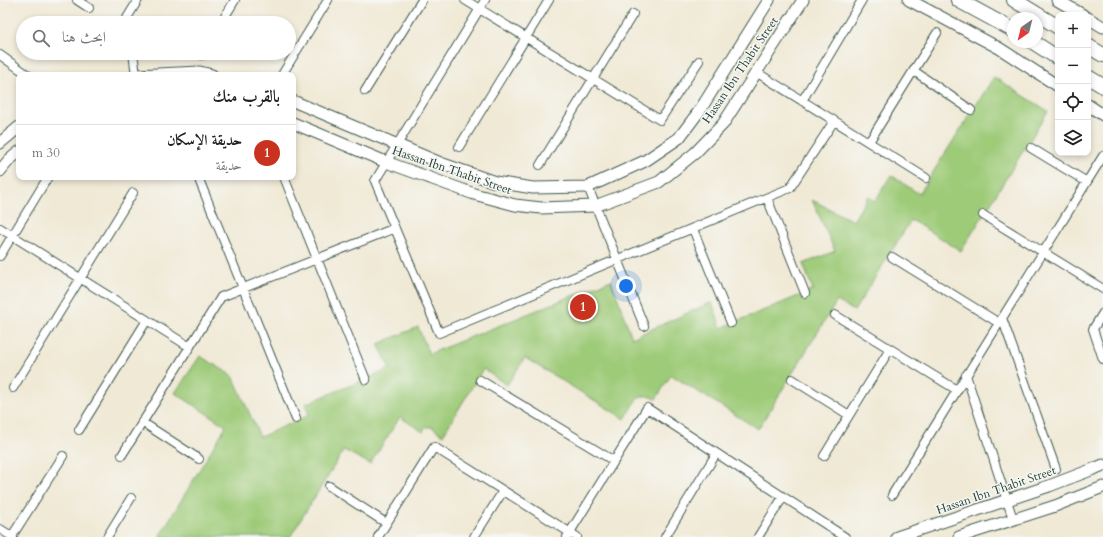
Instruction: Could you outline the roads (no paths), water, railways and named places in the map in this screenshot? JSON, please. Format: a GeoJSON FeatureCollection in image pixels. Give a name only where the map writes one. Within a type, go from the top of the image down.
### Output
{"type":"FeatureCollection","features":[{"type":"Feature","properties":{"kind":"highway"},"geometry":{"type":"LineString","coordinates":[[958,0],[1007,27]]}},
{"type":"Feature","properties":{"kind":"highway"},"geometry":{"type":"LineString","coordinates":[[1014,0],[1055,25]]}},
{"type":"Feature","properties":{"kind":"highway"},"geometry":{"type":"LineString","coordinates":[[1042,48],[1055,56]]}},
{"type":"Feature","properties":{"kind":"highway"},"geometry":{"type":"LineString","coordinates":[[1091,48],[1103,55]]}},
{"type":"Feature","properties":{"kind":"street"},"geometry":{"type":"LineString","coordinates":[[77,0],[89,8]]}},
{"type":"Feature","properties":{"kind":"street"},"geometry":{"type":"LineString","coordinates":[[128,16],[138,0]]}},
{"type":"Feature","properties":{"kind":"street"},"geometry":{"type":"LineString","coordinates":[[226,16],[236,0]]}},
{"type":"Feature","properties":{"kind":"street"},"geometry":{"type":"LineString","coordinates":[[296,52],[328,0]]}},
{"type":"Feature","properties":{"kind":"street"},"geometry":{"type":"LineString","coordinates":[[365,91],[422,0]]}},
{"type":"Feature","properties":{"kind":"street"},"geometry":{"type":"LineString","coordinates":[[465,0],[660,120],[699,61]]}},
{"type":"Feature","properties":{"kind":"street"},"geometry":{"type":"LineString","coordinates":[[485,0],[375,181],[439,333],[790,188],[834,121]]}},
{"type":"Feature","properties":{"kind":"street"},"geometry":{"type":"LineString","coordinates":[[459,147],[549,0]]}},
{"type":"Feature","properties":{"kind":"street","name":"Hassan Ibn Thabit Street"},"geometry":{"type":"LineString","coordinates":[[296,102],[443,164],[495,182],[533,188],[588,187],[645,161],[679,138],[700,110],[769,0]]}},
{"type":"Feature","properties":{"kind":"street","name":"Hassan Ibn Thabit Street"},"geometry":{"type":"LineString","coordinates":[[296,124],[386,162],[474,194],[515,205],[541,208],[595,206],[659,182],[695,153],[723,124],[803,0]]}},
{"type":"Feature","properties":{"kind":"street"},"geometry":{"type":"LineString","coordinates":[[802,101],[862,0]]}},
{"type":"Feature","properties":{"kind":"street"},"geometry":{"type":"LineString","coordinates":[[909,0],[999,48],[1055,84]]}},
{"type":"Feature","properties":{"kind":"street"},"geometry":{"type":"LineString","coordinates":[[1057,0],[1078,12]]}},
{"type":"Feature","properties":{"kind":"street"},"geometry":{"type":"LineString","coordinates":[[540,165],[633,14]]}},
{"type":"Feature","properties":{"kind":"street"},"geometry":{"type":"LineString","coordinates":[[1091,20],[1103,27]]}},
{"type":"Feature","properties":{"kind":"street"},"geometry":{"type":"LineString","coordinates":[[869,142],[937,33]]}},
{"type":"Feature","properties":{"kind":"street"},"geometry":{"type":"LineString","coordinates":[[0,55],[24,72]]}},
{"type":"Feature","properties":{"kind":"street"},"geometry":{"type":"LineString","coordinates":[[133,60],[135,72]]}},
{"type":"Feature","properties":{"kind":"street"},"geometry":{"type":"LineString","coordinates":[[284,72],[291,60]]}},
{"type":"Feature","properties":{"kind":"street"},"geometry":{"type":"LineString","coordinates":[[914,71],[971,110]]}},
{"type":"Feature","properties":{"kind":"street"},"geometry":{"type":"LineString","coordinates":[[756,72],[926,178]]}},
{"type":"Feature","properties":{"kind":"street"},"geometry":{"type":"LineString","coordinates":[[1091,108],[1103,115]]}},
{"type":"Feature","properties":{"kind":"street"},"geometry":{"type":"LineString","coordinates":[[3,137],[16,129]]}},
{"type":"Feature","properties":{"kind":"street"},"geometry":{"type":"LineString","coordinates":[[1031,148],[1087,182]]}},
{"type":"Feature","properties":{"kind":"street"},"geometry":{"type":"LineString","coordinates":[[0,171],[16,154]]}},
{"type":"Feature","properties":{"kind":"street"},"geometry":{"type":"LineString","coordinates":[[892,495],[1103,156]]}},
{"type":"Feature","properties":{"kind":"street"},"geometry":{"type":"LineString","coordinates":[[0,256],[46,180]]}},
{"type":"Feature","properties":{"kind":"street"},"geometry":{"type":"LineString","coordinates":[[199,180],[296,419]]}},
{"type":"Feature","properties":{"kind":"street"},"geometry":{"type":"LineString","coordinates":[[285,180],[366,380]]}},
{"type":"Feature","properties":{"kind":"street"},"geometry":{"type":"LineString","coordinates":[[588,187],[644,326]]}},
{"type":"Feature","properties":{"kind":"street"},"geometry":{"type":"LineString","coordinates":[[13,388],[133,193]]}},
{"type":"Feature","properties":{"kind":"street"},"geometry":{"type":"LineString","coordinates":[[767,198],[805,293]]}},
{"type":"Feature","properties":{"kind":"street"},"geometry":{"type":"LineString","coordinates":[[983,215],[1103,289]]}},
{"type":"Feature","properties":{"kind":"street"},"geometry":{"type":"LineString","coordinates":[[0,228],[190,347]]}},
{"type":"Feature","properties":{"kind":"street"},"geometry":{"type":"LineString","coordinates":[[122,454],[221,297],[395,228]]}},
{"type":"Feature","properties":{"kind":"street"},"geometry":{"type":"LineString","coordinates":[[693,229],[731,323]]}},
{"type":"Feature","properties":{"kind":"street"},"geometry":{"type":"LineString","coordinates":[[892,257],[1000,320],[1056,469]]}},
{"type":"Feature","properties":{"kind":"street"},"geometry":{"type":"LineString","coordinates":[[1103,313],[1093,329],[1103,359]]}},
{"type":"Feature","properties":{"kind":"street"},"geometry":{"type":"LineString","coordinates":[[835,315],[957,390]]}},
{"type":"Feature","properties":{"kind":"street"},"geometry":{"type":"LineString","coordinates":[[79,430],[147,320]]}},
{"type":"Feature","properties":{"kind":"street"},"geometry":{"type":"LineString","coordinates":[[824,456],[890,349]]}},
{"type":"Feature","properties":{"kind":"street"},"geometry":{"type":"LineString","coordinates":[[966,375],[1013,519]]}},
{"type":"Feature","properties":{"kind":"street"},"geometry":{"type":"LineString","coordinates":[[792,379],[849,415]]}},
{"type":"Feature","properties":{"kind":"street"},"geometry":{"type":"LineString","coordinates":[[480,380],[614,461]]}},
{"type":"Feature","properties":{"kind":"street"},"geometry":{"type":"LineString","coordinates":[[378,537],[434,448],[571,536],[614,461],[647,408],[845,537]]}},
{"type":"Feature","properties":{"kind":"street"},"geometry":{"type":"LineString","coordinates":[[142,422],[199,459]]}},
{"type":"Feature","properties":{"kind":"street"},"geometry":{"type":"LineString","coordinates":[[665,537],[716,454]]}},
{"type":"Feature","properties":{"kind":"street"},"geometry":{"type":"LineString","coordinates":[[0,529],[13,537],[63,456]]}},
{"type":"Feature","properties":{"kind":"street","name":"Hassan Ibn Thabit Street"},"geometry":{"type":"LineString","coordinates":[[897,537],[1049,486],[1103,465]]}},
{"type":"Feature","properties":{"kind":"street"},"geometry":{"type":"LineString","coordinates":[[329,486],[386,523]]}},
{"type":"Feature","properties":{"kind":"street"},"geometry":{"type":"LineString","coordinates":[[959,537],[1055,506],[1103,487]]}},
{"type":"Feature","properties":{"kind":"street"},"geometry":{"type":"LineString","coordinates":[[474,537],[503,491]]}},
{"type":"Feature","properties":{"kind":"street"},"geometry":{"type":"LineString","coordinates":[[758,537],[783,497]]}},
{"type":"Feature","properties":{"kind":"street"},"geometry":{"type":"LineString","coordinates":[[106,537],[131,498]]}},
{"type":"Feature","properties":{"kind":"place","name":"حديقة الإسكان"},"geometry":{"type":"Point","coordinates":[583,307]}}]}
